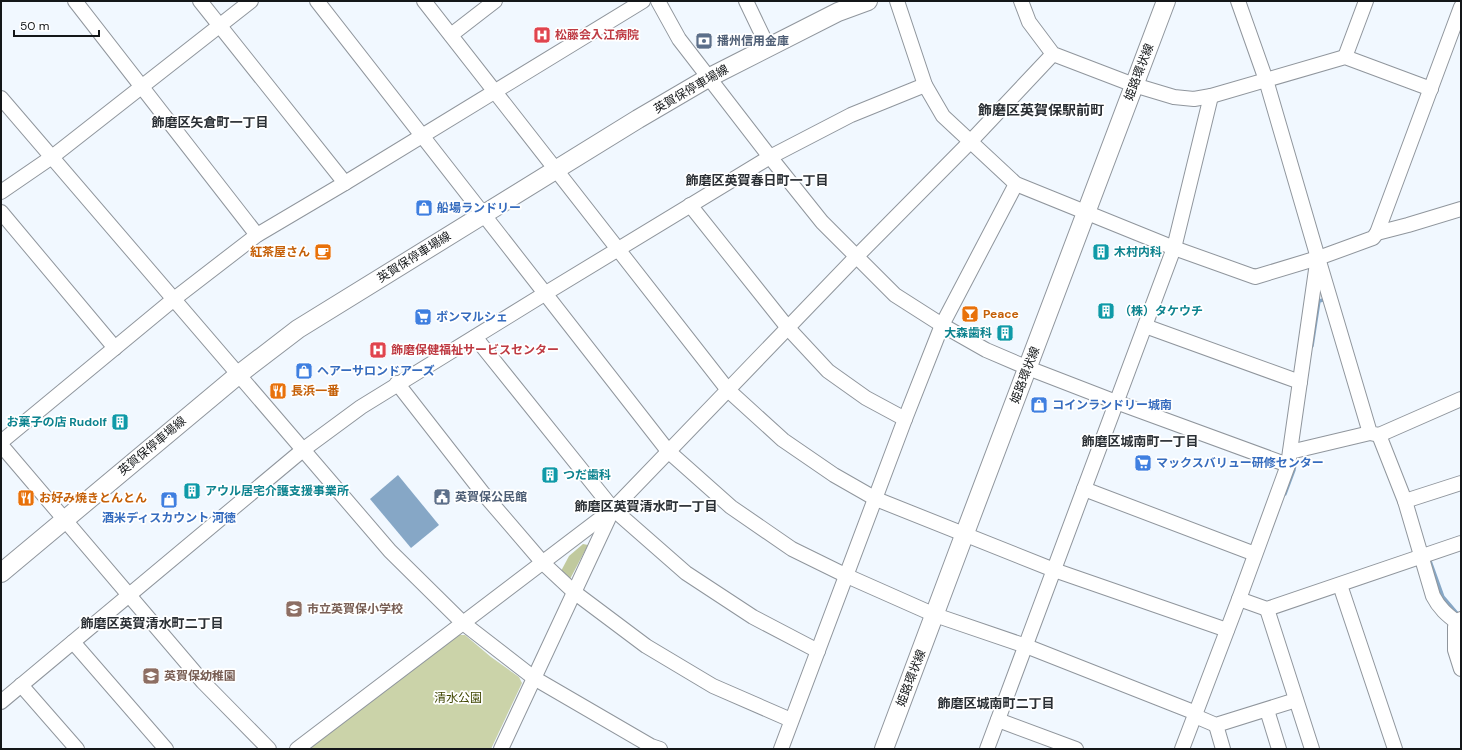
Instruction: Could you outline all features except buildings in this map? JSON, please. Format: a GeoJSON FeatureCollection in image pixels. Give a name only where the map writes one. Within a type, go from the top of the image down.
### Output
{"type":"FeatureCollection","features":[{"type":"Feature","properties":{"kind":"main road","name":"英賀保停車場線"},"geometry":{"type":"LineString","coordinates":[[1,573],[238,375],[298,329],[638,119],[708,78],[768,47],[836,6],[868,1]]}},
{"type":"Feature","properties":{"kind":"main road","name":"姫路環状線"},"geometry":{"type":"LineString","coordinates":[[884,749],[935,615],[964,533],[1087,213],[1166,1]]}},
{"type":"Feature","properties":{"kind":"street"},"geometry":{"type":"LineString","coordinates":[[76,1],[257,235]]}},
{"type":"Feature","properties":{"kind":"street"},"geometry":{"type":"LineString","coordinates":[[200,1],[345,184]]}},
{"type":"Feature","properties":{"kind":"street"},"geometry":{"type":"LineString","coordinates":[[1,192],[52,157],[250,1]]}},
{"type":"Feature","properties":{"kind":"street"},"geometry":{"type":"LineString","coordinates":[[317,1],[668,451],[731,507],[792,549],[847,576],[935,615],[1026,646],[1196,714],[1216,725],[1223,749]]}},
{"type":"Feature","properties":{"kind":"street"},"geometry":{"type":"LineString","coordinates":[[424,1],[728,390],[784,440],[834,475],[876,499],[1054,570],[1227,630]]}},
{"type":"Feature","properties":{"kind":"street"},"geometry":{"type":"LineString","coordinates":[[451,35],[495,1]]}},
{"type":"Feature","properties":{"kind":"street"},"geometry":{"type":"LineString","coordinates":[[268,749],[203,682],[1,444],[174,298],[257,235],[345,184],[643,1]]}},
{"type":"Feature","properties":{"kind":"street"},"geometry":{"type":"LineString","coordinates":[[658,1],[679,39],[822,222],[895,294],[942,325],[986,350],[1116,402],[1289,459],[1374,434],[1461,400]]}},
{"type":"Feature","properties":{"kind":"street"},"geometry":{"type":"LineString","coordinates":[[746,1],[768,47]]}},
{"type":"Feature","properties":{"kind":"street"},"geometry":{"type":"LineString","coordinates":[[896,1],[925,85],[942,116],[1016,184],[1174,248],[1255,277],[1318,258],[1374,238],[1461,7]]}},
{"type":"Feature","properties":{"kind":"street"},"geometry":{"type":"LineString","coordinates":[[1020,1],[1029,22],[1053,54],[1134,86],[1174,97],[1194,99],[1211,96],[1345,57],[1431,89]]}},
{"type":"Feature","properties":{"kind":"street"},"geometry":{"type":"LineString","coordinates":[[1238,1],[1266,80],[1318,258],[1374,434],[1405,502],[1433,596],[1445,614],[1459,621],[1455,627],[1455,650],[1461,669]]}},
{"type":"Feature","properties":{"kind":"street"},"geometry":{"type":"LineString","coordinates":[[1345,57],[1366,1]]}},
{"type":"Feature","properties":{"kind":"street"},"geometry":{"type":"LineString","coordinates":[[296,749],[613,509],[856,257],[970,142],[1053,54]]}},
{"type":"Feature","properties":{"kind":"street"},"geometry":{"type":"LineString","coordinates":[[1,702],[304,449],[361,406],[770,157],[851,116],[925,85]]}},
{"type":"Feature","properties":{"kind":"street"},"geometry":{"type":"LineString","coordinates":[[987,749],[1174,248],[1211,96]]}},
{"type":"Feature","properties":{"kind":"street"},"geometry":{"type":"LineString","coordinates":[[1,98],[174,298],[238,375],[304,449],[390,551],[463,623],[534,678],[651,746],[660,749]]}},
{"type":"Feature","properties":{"kind":"street"},"geometry":{"type":"LineString","coordinates":[[781,749],[905,419],[942,325],[1016,184]]}},
{"type":"Feature","properties":{"kind":"street"},"geometry":{"type":"LineString","coordinates":[[690,205],[788,328],[828,370],[866,398],[905,419]]}},
{"type":"Feature","properties":{"kind":"street"},"geometry":{"type":"LineString","coordinates":[[1377,233],[1461,209]]}},
{"type":"Feature","properties":{"kind":"street"},"geometry":{"type":"LineString","coordinates":[[1,212],[115,348]]}},
{"type":"Feature","properties":{"kind":"street"},"geometry":{"type":"LineString","coordinates":[[1182,749],[1239,599],[1289,459],[1318,258]]}},
{"type":"Feature","properties":{"kind":"street"},"geometry":{"type":"LineString","coordinates":[[1145,326],[1300,382]]}},
{"type":"Feature","properties":{"kind":"street"},"geometry":{"type":"LineString","coordinates":[[475,337],[613,509],[686,573],[753,617],[818,651]]}},
{"type":"Feature","properties":{"kind":"street"},"geometry":{"type":"LineString","coordinates":[[397,384],[482,492],[543,563],[574,592],[646,646],[714,686],[791,720]]}},
{"type":"Feature","properties":{"kind":"street"},"geometry":{"type":"LineString","coordinates":[[1405,502],[1461,483]]}},
{"type":"Feature","properties":{"kind":"street"},"geometry":{"type":"LineString","coordinates":[[1084,489],[1255,554]]}},
{"type":"Feature","properties":{"kind":"street"},"geometry":{"type":"LineString","coordinates":[[501,749],[613,509]]}},
{"type":"Feature","properties":{"kind":"street"},"geometry":{"type":"LineString","coordinates":[[1239,599],[1266,609],[1461,543]]}},
{"type":"Feature","properties":{"kind":"street"},"geometry":{"type":"LineString","coordinates":[[1340,584],[1395,749]]}},
{"type":"Feature","properties":{"kind":"street"},"geometry":{"type":"LineString","coordinates":[[1266,609],[1312,749]]}},
{"type":"Feature","properties":{"kind":"street"},"geometry":{"type":"LineString","coordinates":[[73,642],[166,749]]}},
{"type":"Feature","properties":{"kind":"street"},"geometry":{"type":"LineString","coordinates":[[21,685],[77,749]]}},
{"type":"Feature","properties":{"kind":"street"},"geometry":{"type":"LineString","coordinates":[[1216,725],[1296,700]]}},
{"type":"Feature","properties":{"kind":"street"},"geometry":{"type":"LineString","coordinates":[[1267,710],[1279,749]]}},
{"type":"Feature","properties":{"kind":"street"},"geometry":{"type":"LineString","coordinates":[[998,720],[1076,749]]}},
{"type":"Feature","properties":{"kind":"green space"},"geometry":{"type":"Polygon","coordinates":[[[583,544],[588,545],[570,579],[560,573],[569,556],[583,544]]]}},
{"type":"Feature","properties":{"kind":"green space","name":"清水公園"},"geometry":{"type":"Polygon","coordinates":[[[458,635],[465,635],[491,657],[519,677],[522,683],[491,749],[307,749],[458,635]]]}},
{"type":"Feature","properties":{"kind":"water"},"geometry":{"type":"Polygon","coordinates":[[[398,475],[439,525],[411,548],[370,499],[398,475]]]}},
{"type":"Feature","properties":{"kind":"waterway"},"geometry":{"type":"LineString","coordinates":[[1312,346],[1319,301],[1327,299]]}},
{"type":"Feature","properties":{"kind":"waterway"},"geometry":{"type":"LineString","coordinates":[[1285,494],[1295,464]]}},
{"type":"Feature","properties":{"kind":"waterway"},"geometry":{"type":"LineString","coordinates":[[1429,558],[1443,597],[1460,617]]}},
{"type":"Feature","properties":{"kind":"place","name":"松藤会入江病院"},"geometry":{"type":"Point","coordinates":[542,35]}},
{"type":"Feature","properties":{"kind":"place","name":"播州信用金庫"},"geometry":{"type":"Point","coordinates":[704,41]}},
{"type":"Feature","properties":{"kind":"place","name":"船場ランドリー"},"geometry":{"type":"Point","coordinates":[424,208]}},
{"type":"Feature","properties":{"kind":"place","name":"紅茶屋さん"},"geometry":{"type":"Point","coordinates":[323,252]}},
{"type":"Feature","properties":{"kind":"place","name":"木村内科"},"geometry":{"type":"Point","coordinates":[1101,252]}},
{"type":"Feature","properties":{"kind":"place","name":"（株）タケウチ"},"geometry":{"type":"Point","coordinates":[1106,311]}},
{"type":"Feature","properties":{"kind":"place","name":"Peace"},"geometry":{"type":"Point","coordinates":[970,314]}},
{"type":"Feature","properties":{"kind":"place","name":"ボンマルシェ"},"geometry":{"type":"Point","coordinates":[423,317]}},
{"type":"Feature","properties":{"kind":"place","name":"大森歯科"},"geometry":{"type":"Point","coordinates":[1005,333]}},
{"type":"Feature","properties":{"kind":"place","name":"飾磨保健福祉サービスセンター"},"geometry":{"type":"Point","coordinates":[378,350]}},
{"type":"Feature","properties":{"kind":"place","name":"ヘアーサロンドアーズ"},"geometry":{"type":"Point","coordinates":[304,371]}},
{"type":"Feature","properties":{"kind":"place","name":"長浜一番"},"geometry":{"type":"Point","coordinates":[278,391]}},
{"type":"Feature","properties":{"kind":"place","name":"コインランドリー城南"},"geometry":{"type":"Point","coordinates":[1039,405]}},
{"type":"Feature","properties":{"kind":"place","name":"お菓子の店 Rudolf"},"geometry":{"type":"Point","coordinates":[120,422]}},
{"type":"Feature","properties":{"kind":"place","name":"マックスバリュー研修センター"},"geometry":{"type":"Point","coordinates":[1143,463]}},
{"type":"Feature","properties":{"kind":"place","name":"つだ歯科"},"geometry":{"type":"Point","coordinates":[550,475]}},
{"type":"Feature","properties":{"kind":"place","name":"アウル居宅介護支援事業所"},"geometry":{"type":"Point","coordinates":[192,491]}},
{"type":"Feature","properties":{"kind":"place","name":"英賀保公民館"},"geometry":{"type":"Point","coordinates":[442,497]}},
{"type":"Feature","properties":{"kind":"place","name":"お好み焼きとんとん"},"geometry":{"type":"Point","coordinates":[26,498]}},
{"type":"Feature","properties":{"kind":"place","name":"酒米ディスカウント 河徳"},"geometry":{"type":"Point","coordinates":[169,500]}},
{"type":"Feature","properties":{"kind":"place","name":"市立英賀保小学校"},"geometry":{"type":"Point","coordinates":[294,609]}},
{"type":"Feature","properties":{"kind":"place","name":"英賀保幼稚園"},"geometry":{"type":"Point","coordinates":[151,676]}},
{"type":"Feature","properties":{"kind":"district","name":"飾磨区英賀保駅前町"},"geometry":{"type":"Point","coordinates":[1041,110]}},
{"type":"Feature","properties":{"kind":"district","name":"飾磨区矢倉町一丁目"},"geometry":{"type":"Point","coordinates":[210,122]}},
{"type":"Feature","properties":{"kind":"district","name":"飾磨区英賀春日町一丁目"},"geometry":{"type":"Point","coordinates":[757,180]}},
{"type":"Feature","properties":{"kind":"district","name":"飾磨区城南町一丁目"},"geometry":{"type":"Point","coordinates":[1140,441]}},
{"type":"Feature","properties":{"kind":"district","name":"飾磨区英賀清水町一丁目"},"geometry":{"type":"Point","coordinates":[646,506]}},
{"type":"Feature","properties":{"kind":"district","name":"飾磨区英賀清水町二丁目"},"geometry":{"type":"Point","coordinates":[152,623]}},
{"type":"Feature","properties":{"kind":"district","name":"飾磨区城南町二丁目"},"geometry":{"type":"Point","coordinates":[996,703]}}]}
